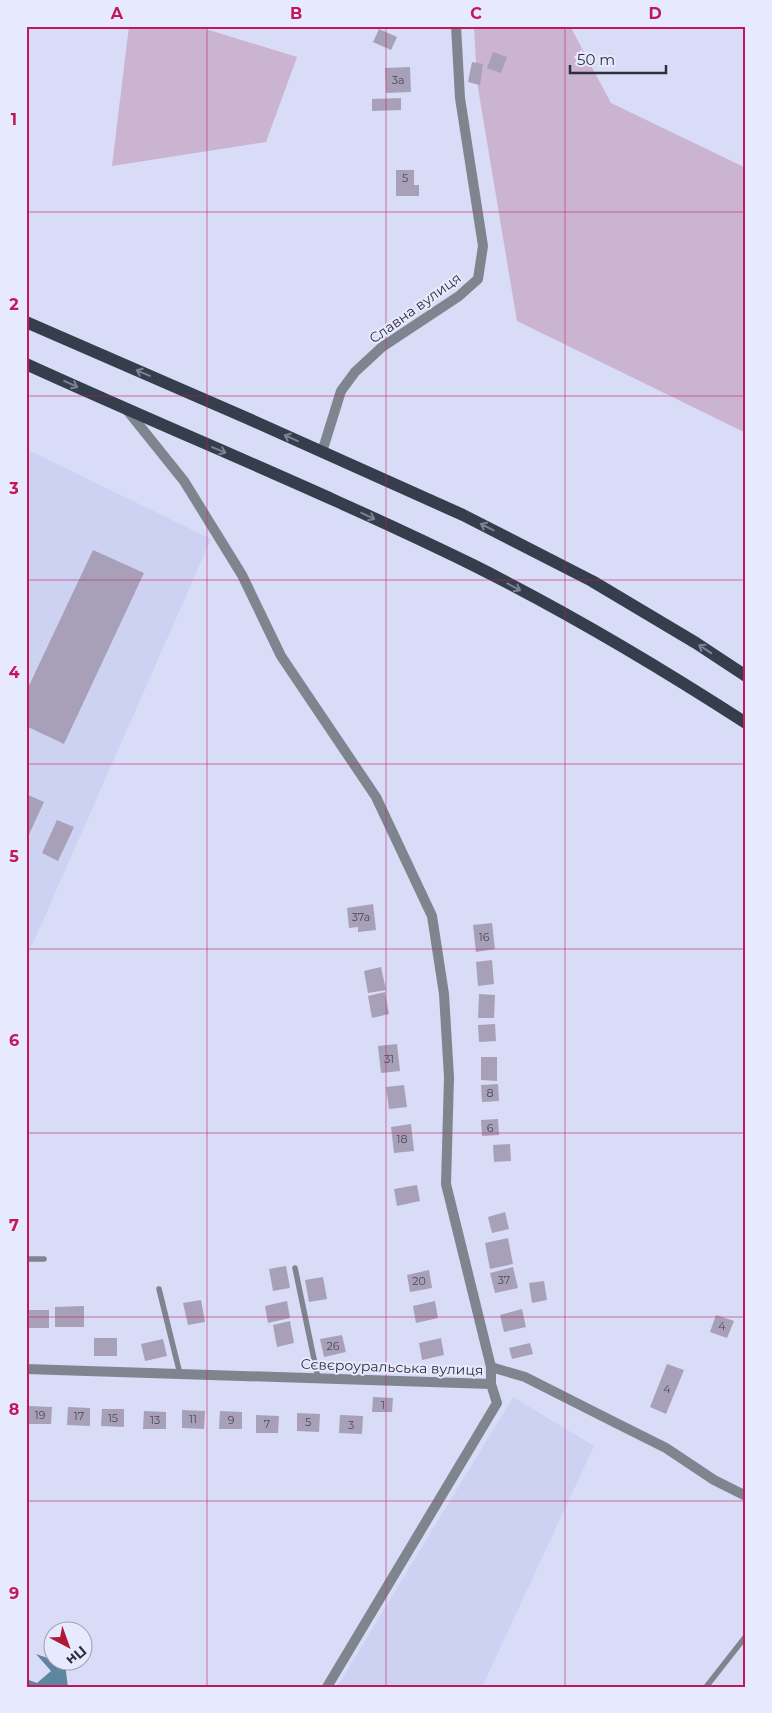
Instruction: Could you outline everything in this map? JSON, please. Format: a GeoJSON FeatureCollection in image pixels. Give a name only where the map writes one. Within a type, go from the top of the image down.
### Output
{"type":"FeatureCollection","features":[{"type":"Feature","properties":{"kind":"main road"},"geometry":{"type":"LineString","coordinates":[[26,322],[463,515],[592,581],[696,643],[746,676]]}},
{"type":"Feature","properties":{"kind":"main road"},"geometry":{"type":"LineString","coordinates":[[26,364],[313,491],[473,565],[574,618],[678,679],[746,723]]}},
{"type":"Feature","properties":{"kind":"street","name":"Славна вулиця"},"geometry":{"type":"LineString","coordinates":[[322,452],[341,391],[355,372],[382,347],[459,296],[478,279],[483,246],[460,98],[456,26]]}},
{"type":"Feature","properties":{"kind":"street","name":"Сєвєроуральська вулиця"},"geometry":{"type":"LineString","coordinates":[[26,1368],[491,1384],[491,1367],[446,1184],[449,1077],[444,994],[432,916],[376,797],[280,656],[242,575],[184,481],[127,410]]}},
{"type":"Feature","properties":{"kind":"street"},"geometry":{"type":"LineString","coordinates":[[491,1367],[525,1377],[666,1448],[714,1480],[746,1496]]}},
{"type":"Feature","properties":{"kind":"street"},"geometry":{"type":"LineString","coordinates":[[327,1687],[497,1402],[491,1384]]}},
{"type":"Feature","properties":{"kind":"lane"},"geometry":{"type":"LineString","coordinates":[[26,1259],[44,1259]]}},
{"type":"Feature","properties":{"kind":"lane"},"geometry":{"type":"LineString","coordinates":[[295,1268],[318,1378]]}},
{"type":"Feature","properties":{"kind":"lane"},"geometry":{"type":"LineString","coordinates":[[158,1289],[180,1374]]}},
{"type":"Feature","properties":{"kind":"lane"},"geometry":{"type":"LineString","coordinates":[[706,1687],[746,1636]]}},
{"type":"Feature","properties":{"kind":"shaded area"},"geometry":{"type":"Polygon","coordinates":[[[129,26],[196,26],[297,57],[266,142],[112,166],[129,26]]]}},
{"type":"Feature","properties":{"kind":"shaded area"},"geometry":{"type":"Polygon","coordinates":[[[474,26],[570,26],[611,103],[746,168],[746,433],[517,321],[477,82],[474,26]]]}},
{"type":"Feature","properties":{"kind":"shaded area"},"geometry":{"type":"Polygon","coordinates":[[[26,449],[211,539],[26,959],[26,449]]]}},
{"type":"Feature","properties":{"kind":"shaded area"},"geometry":{"type":"Polygon","coordinates":[[[513,1397],[594,1446],[482,1687],[337,1687],[513,1397]]]}},
{"type":"Feature","properties":{"kind":"shaded area"},"geometry":{"type":"Polygon","coordinates":[[[66,1670],[68,1687],[26,1687],[26,1679],[37,1683],[51,1671],[66,1670]]]}},
{"type":"Feature","properties":{"kind":"building"},"geometry":{"type":"Polygon","coordinates":[[[379,29],[397,37],[391,50],[373,42],[379,29]]]}},
{"type":"Feature","properties":{"kind":"building"},"geometry":{"type":"Polygon","coordinates":[[[493,52],[507,57],[501,73],[487,68],[493,52]]]}},
{"type":"Feature","properties":{"kind":"building"},"geometry":{"type":"Polygon","coordinates":[[[472,62],[483,64],[480,85],[468,82],[472,62]]]}},
{"type":"Feature","properties":{"kind":"building"},"geometry":{"type":"Polygon","coordinates":[[[410,67],[411,92],[386,93],[385,68],[410,67]]]}},
{"type":"Feature","properties":{"kind":"building"},"geometry":{"type":"Polygon","coordinates":[[[401,98],[401,110],[372,111],[372,99],[401,98]]]}},
{"type":"Feature","properties":{"kind":"building"},"geometry":{"type":"Polygon","coordinates":[[[396,170],[414,170],[414,185],[419,185],[419,196],[396,196],[396,170]]]}},
{"type":"Feature","properties":{"kind":"building"},"geometry":{"type":"Polygon","coordinates":[[[93,550],[144,573],[64,744],[26,726],[26,692],[93,550]]]}},
{"type":"Feature","properties":{"kind":"building"},"geometry":{"type":"Polygon","coordinates":[[[26,794],[44,802],[26,841],[26,794]]]}},
{"type":"Feature","properties":{"kind":"building"},"geometry":{"type":"Polygon","coordinates":[[[57,820],[74,827],[58,861],[42,853],[57,820]]]}},
{"type":"Feature","properties":{"kind":"building"},"geometry":{"type":"Polygon","coordinates":[[[373,904],[376,930],[358,932],[358,927],[349,928],[347,908],[373,904]]]}},
{"type":"Feature","properties":{"kind":"building"},"geometry":{"type":"Polygon","coordinates":[[[492,923],[495,949],[476,952],[473,925],[492,923]]]}},
{"type":"Feature","properties":{"kind":"building"},"geometry":{"type":"Polygon","coordinates":[[[492,960],[494,984],[478,986],[476,962],[492,960]]]}},
{"type":"Feature","properties":{"kind":"building"},"geometry":{"type":"Polygon","coordinates":[[[381,967],[386,990],[368,993],[364,971],[381,967]]]}},
{"type":"Feature","properties":{"kind":"building"},"geometry":{"type":"Polygon","coordinates":[[[385,992],[389,1014],[372,1018],[368,996],[385,992]]]}},
{"type":"Feature","properties":{"kind":"building"},"geometry":{"type":"Polygon","coordinates":[[[479,994],[495,995],[494,1018],[478,1018],[479,994]]]}},
{"type":"Feature","properties":{"kind":"building"},"geometry":{"type":"Polygon","coordinates":[[[495,1024],[496,1041],[479,1042],[478,1025],[495,1024]]]}},
{"type":"Feature","properties":{"kind":"building"},"geometry":{"type":"Polygon","coordinates":[[[397,1044],[400,1071],[381,1073],[378,1046],[397,1044]]]}},
{"type":"Feature","properties":{"kind":"building"},"geometry":{"type":"Polygon","coordinates":[[[481,1057],[497,1057],[497,1081],[481,1080],[481,1057]]]}},
{"type":"Feature","properties":{"kind":"building"},"geometry":{"type":"Polygon","coordinates":[[[498,1084],[499,1101],[482,1102],[481,1085],[498,1084]]]}},
{"type":"Feature","properties":{"kind":"building"},"geometry":{"type":"Polygon","coordinates":[[[404,1085],[407,1107],[389,1109],[386,1087],[404,1085]]]}},
{"type":"Feature","properties":{"kind":"building"},"geometry":{"type":"Polygon","coordinates":[[[498,1119],[499,1135],[482,1136],[481,1120],[498,1119]]]}},
{"type":"Feature","properties":{"kind":"building"},"geometry":{"type":"Polygon","coordinates":[[[411,1124],[414,1151],[394,1153],[391,1127],[411,1124]]]}},
{"type":"Feature","properties":{"kind":"building"},"geometry":{"type":"Polygon","coordinates":[[[510,1144],[511,1161],[494,1162],[493,1145],[510,1144]]]}},
{"type":"Feature","properties":{"kind":"building"},"geometry":{"type":"Polygon","coordinates":[[[417,1185],[420,1201],[397,1206],[394,1189],[417,1185]]]}},
{"type":"Feature","properties":{"kind":"building"},"geometry":{"type":"Polygon","coordinates":[[[505,1212],[509,1229],[492,1233],[488,1217],[505,1212]]]}},
{"type":"Feature","properties":{"kind":"building"},"geometry":{"type":"Polygon","coordinates":[[[508,1238],[513,1264],[490,1269],[485,1243],[508,1238]]]}},
{"type":"Feature","properties":{"kind":"building"},"geometry":{"type":"Polygon","coordinates":[[[286,1266],[290,1288],[273,1291],[269,1269],[286,1266]]]}},
{"type":"Feature","properties":{"kind":"building"},"geometry":{"type":"Polygon","coordinates":[[[513,1267],[518,1288],[495,1293],[490,1273],[513,1267]]]}},
{"type":"Feature","properties":{"kind":"building"},"geometry":{"type":"Polygon","coordinates":[[[429,1270],[432,1288],[410,1292],[407,1275],[429,1270]]]}},
{"type":"Feature","properties":{"kind":"building"},"geometry":{"type":"Polygon","coordinates":[[[323,1277],[327,1299],[309,1302],[305,1280],[323,1277]]]}},
{"type":"Feature","properties":{"kind":"building"},"geometry":{"type":"Polygon","coordinates":[[[544,1281],[547,1300],[532,1303],[529,1283],[544,1281]]]}},
{"type":"Feature","properties":{"kind":"building"},"geometry":{"type":"Polygon","coordinates":[[[201,1300],[205,1322],[188,1325],[183,1303],[201,1300]]]}},
{"type":"Feature","properties":{"kind":"building"},"geometry":{"type":"Polygon","coordinates":[[[287,1301],[290,1318],[268,1323],[265,1306],[287,1301]]]}},
{"type":"Feature","properties":{"kind":"building"},"geometry":{"type":"Polygon","coordinates":[[[435,1301],[438,1318],[416,1323],[413,1306],[435,1301]]]}},
{"type":"Feature","properties":{"kind":"building"},"geometry":{"type":"Polygon","coordinates":[[[84,1306],[84,1327],[55,1327],[55,1307],[84,1306]]]}},
{"type":"Feature","properties":{"kind":"building"},"geometry":{"type":"Polygon","coordinates":[[[522,1309],[526,1327],[504,1332],[500,1315],[522,1309]]]}},
{"type":"Feature","properties":{"kind":"building"},"geometry":{"type":"Polygon","coordinates":[[[26,1310],[49,1310],[49,1328],[26,1328],[26,1310]]]}},
{"type":"Feature","properties":{"kind":"building"},"geometry":{"type":"Polygon","coordinates":[[[716,1315],[734,1321],[727,1338],[710,1332],[716,1315]]]}},
{"type":"Feature","properties":{"kind":"building"},"geometry":{"type":"Polygon","coordinates":[[[290,1321],[294,1343],[277,1347],[273,1325],[290,1321]]]}},
{"type":"Feature","properties":{"kind":"building"},"geometry":{"type":"Polygon","coordinates":[[[342,1335],[346,1352],[324,1357],[320,1339],[342,1335]]]}},
{"type":"Feature","properties":{"kind":"building"},"geometry":{"type":"Polygon","coordinates":[[[94,1338],[117,1338],[117,1356],[94,1356],[94,1338]]]}},
{"type":"Feature","properties":{"kind":"building"},"geometry":{"type":"Polygon","coordinates":[[[441,1338],[444,1355],[422,1360],[419,1343],[441,1338]]]}},
{"type":"Feature","properties":{"kind":"building"},"geometry":{"type":"Polygon","coordinates":[[[163,1339],[167,1356],[145,1361],[141,1344],[163,1339]]]}},
{"type":"Feature","properties":{"kind":"building"},"geometry":{"type":"Polygon","coordinates":[[[530,1343],[533,1354],[512,1359],[509,1348],[530,1343]]]}},
{"type":"Feature","properties":{"kind":"building"},"geometry":{"type":"Polygon","coordinates":[[[667,1364],[684,1370],[666,1414],[650,1407],[667,1364]]]}},
{"type":"Feature","properties":{"kind":"building"},"geometry":{"type":"Polygon","coordinates":[[[373,1397],[393,1398],[392,1412],[372,1412],[373,1397]]]}},
{"type":"Feature","properties":{"kind":"building"},"geometry":{"type":"Polygon","coordinates":[[[29,1406],[52,1407],[51,1424],[28,1424],[29,1406]]]}},
{"type":"Feature","properties":{"kind":"building"},"geometry":{"type":"Polygon","coordinates":[[[68,1407],[90,1408],[90,1426],[67,1425],[68,1407]]]}},
{"type":"Feature","properties":{"kind":"building"},"geometry":{"type":"Polygon","coordinates":[[[102,1409],[124,1409],[124,1427],[101,1426],[102,1409]]]}},
{"type":"Feature","properties":{"kind":"building"},"geometry":{"type":"Polygon","coordinates":[[[182,1410],[205,1411],[204,1429],[182,1428],[182,1410]]]}},
{"type":"Feature","properties":{"kind":"building"},"geometry":{"type":"Polygon","coordinates":[[[144,1411],[166,1412],[166,1429],[143,1429],[144,1411]]]}},
{"type":"Feature","properties":{"kind":"building"},"geometry":{"type":"Polygon","coordinates":[[[220,1411],[242,1412],[242,1429],[219,1429],[220,1411]]]}},
{"type":"Feature","properties":{"kind":"building"},"geometry":{"type":"Polygon","coordinates":[[[297,1413],[320,1414],[319,1432],[297,1431],[297,1413]]]}},
{"type":"Feature","properties":{"kind":"building"},"geometry":{"type":"Polygon","coordinates":[[[256,1415],[279,1416],[278,1433],[256,1433],[256,1415]]]}},
{"type":"Feature","properties":{"kind":"building"},"geometry":{"type":"Polygon","coordinates":[[[340,1415],[363,1416],[362,1434],[339,1433],[340,1415]]]}}]}
